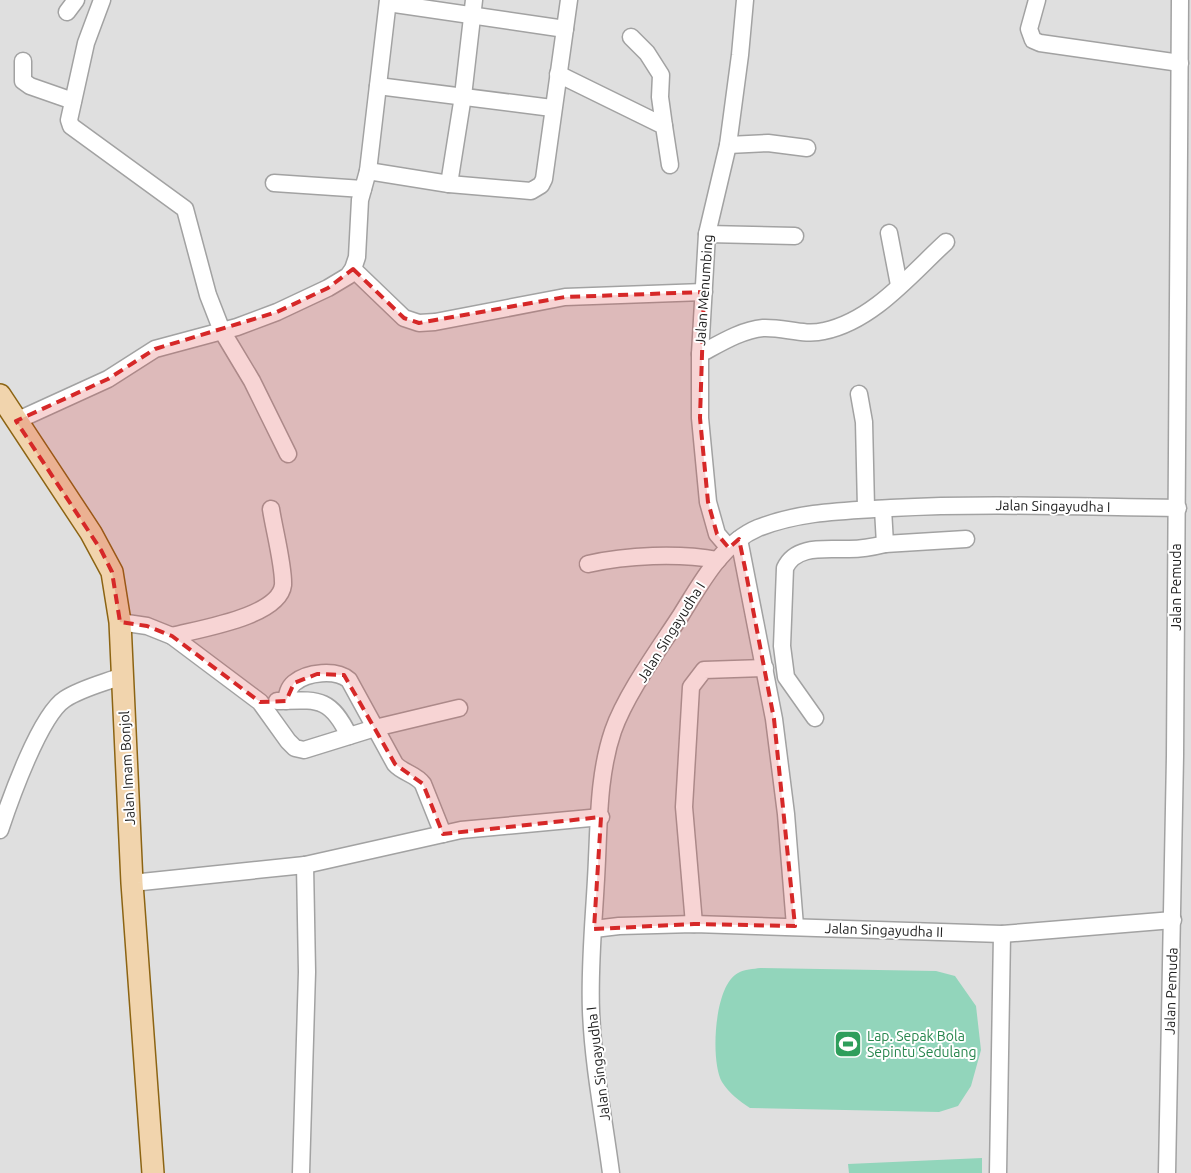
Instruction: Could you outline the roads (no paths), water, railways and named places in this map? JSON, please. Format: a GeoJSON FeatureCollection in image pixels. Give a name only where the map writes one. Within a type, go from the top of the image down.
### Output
{"type":"FeatureCollection","features":[{"type":"Feature","properties":{"kind":"main road","name":"Jalan Imam Bonjol"},"geometry":{"type":"LineString","coordinates":[[0,395],[101,550],[112,572],[120,622],[132,883],[153,1173]]}},
{"type":"Feature","properties":{"kind":"street"},"geometry":{"type":"LineString","coordinates":[[102,0],[86,43],[69,120],[76,130],[185,209],[208,295],[222,331],[252,381],[288,454]]}},
{"type":"Feature","properties":{"kind":"street"},"geometry":{"type":"LineString","coordinates":[[450,184],[463,96],[474,0]]}},
{"type":"Feature","properties":{"kind":"street"},"geometry":{"type":"LineString","coordinates":[[368,171],[450,184],[531,191],[541,186],[544,179],[552,108],[569,0]]}},
{"type":"Feature","properties":{"kind":"street","name":"Jalan Menumbing"},"geometry":{"type":"LineString","coordinates":[[729,549],[717,534],[708,502],[700,418],[700,354],[707,234],[728,145],[745,0]]}},
{"type":"Feature","properties":{"kind":"street"},"geometry":{"type":"LineString","coordinates":[[1037,0],[1029,29],[1033,40],[1180,62]]}},
{"type":"Feature","properties":{"kind":"street","name":"Jalan Pemuda"},"geometry":{"type":"LineString","coordinates":[[1167,1173],[1173,920],[1178,508],[1185,234],[1185,80],[1180,62],[1180,0]]}},
{"type":"Feature","properties":{"kind":"street"},"geometry":{"type":"LineString","coordinates":[[16,421],[108,379],[154,349],[222,331],[286,308],[348,276],[353,269],[357,257],[360,200],[368,171],[388,2],[472,17],[565,29]]}},
{"type":"Feature","properties":{"kind":"street"},"geometry":{"type":"LineString","coordinates":[[631,37],[647,53],[661,75],[660,97],[670,165]]}},
{"type":"Feature","properties":{"kind":"street"},"geometry":{"type":"LineString","coordinates":[[23,61],[23,81],[30,86],[73,101]]}},
{"type":"Feature","properties":{"kind":"street"},"geometry":{"type":"LineString","coordinates":[[558,74],[664,126]]}},
{"type":"Feature","properties":{"kind":"street"},"geometry":{"type":"LineString","coordinates":[[378,86],[552,108]]}},
{"type":"Feature","properties":{"kind":"street"},"geometry":{"type":"LineString","coordinates":[[728,145],[768,144],[807,148]]}},
{"type":"Feature","properties":{"kind":"street"},"geometry":{"type":"LineString","coordinates":[[274,183],[363,189]]}},
{"type":"Feature","properties":{"kind":"street"},"geometry":{"type":"LineString","coordinates":[[890,233],[899,286]]}},
{"type":"Feature","properties":{"kind":"street"},"geometry":{"type":"LineString","coordinates":[[707,234],[795,236]]}},
{"type":"Feature","properties":{"kind":"street"},"geometry":{"type":"LineString","coordinates":[[700,354],[741,333],[758,329],[782,329],[809,333],[824,331],[848,322],[868,311],[899,286],[946,242]]}},
{"type":"Feature","properties":{"kind":"street"},"geometry":{"type":"LineString","coordinates":[[353,269],[404,318],[419,322],[435,322],[565,297],[704,292]]}},
{"type":"Feature","properties":{"kind":"street"},"geometry":{"type":"LineString","coordinates":[[859,394],[864,422],[866,508]]}},
{"type":"Feature","properties":{"kind":"street","name":"Jalan Singayudha I"},"geometry":{"type":"LineString","coordinates":[[612,1173],[591,1015],[603,773],[614,727],[659,649],[729,549],[770,524],[809,513],[866,508],[944,506],[1178,508]]}},
{"type":"Feature","properties":{"kind":"street"},"geometry":{"type":"LineString","coordinates":[[172,636],[259,613],[278,596],[283,583],[271,509]]}},
{"type":"Feature","properties":{"kind":"street"},"geometry":{"type":"LineString","coordinates":[[883,509],[885,544]]}},
{"type":"Feature","properties":{"kind":"street"},"geometry":{"type":"LineString","coordinates":[[816,718],[786,677],[782,646],[785,568],[788,561],[800,552],[966,538]]}},
{"type":"Feature","properties":{"kind":"street"},"geometry":{"type":"LineString","coordinates":[[588,564],[615,559],[700,557],[729,549],[765,668],[774,718],[786,814],[795,926]]}},
{"type":"Feature","properties":{"kind":"street"},"geometry":{"type":"LineString","coordinates":[[120,622],[147,626],[172,636],[260,702],[295,748],[308,750],[375,728],[459,708]]}},
{"type":"Feature","properties":{"kind":"street"},"geometry":{"type":"LineString","coordinates":[[694,924],[684,807],[692,687],[704,670],[765,668]]}},
{"type":"Feature","properties":{"kind":"street"},"geometry":{"type":"LineString","coordinates":[[286,701],[289,689],[294,683],[317,674],[337,673],[350,680],[395,764],[401,770],[419,779],[423,784],[443,834]]}},
{"type":"Feature","properties":{"kind":"street"},"geometry":{"type":"LineString","coordinates":[[0,830],[28,759],[56,706],[81,691],[122,676]]}},
{"type":"Feature","properties":{"kind":"street"},"geometry":{"type":"LineString","coordinates":[[260,702],[320,701],[332,708],[349,736]]}},
{"type":"Feature","properties":{"kind":"street"},"geometry":{"type":"LineString","coordinates":[[132,883],[305,865],[461,830],[600,817]]}},
{"type":"Feature","properties":{"kind":"street"},"geometry":{"type":"LineString","coordinates":[[301,1173],[307,972],[305,865]]}},
{"type":"Feature","properties":{"kind":"street","name":"Jalan Singayudha II"},"geometry":{"type":"LineString","coordinates":[[594,929],[619,926],[694,924],[1002,934],[1173,920]]}},
{"type":"Feature","properties":{"kind":"street"},"geometry":{"type":"LineString","coordinates":[[998,1173],[1002,934]]}},
{"type":"Feature","properties":{"kind":"place","name":"Lap. Sepak Bola Sepintu Sedulang"},"geometry":{"type":"Point","coordinates":[848,1044]}}]}
